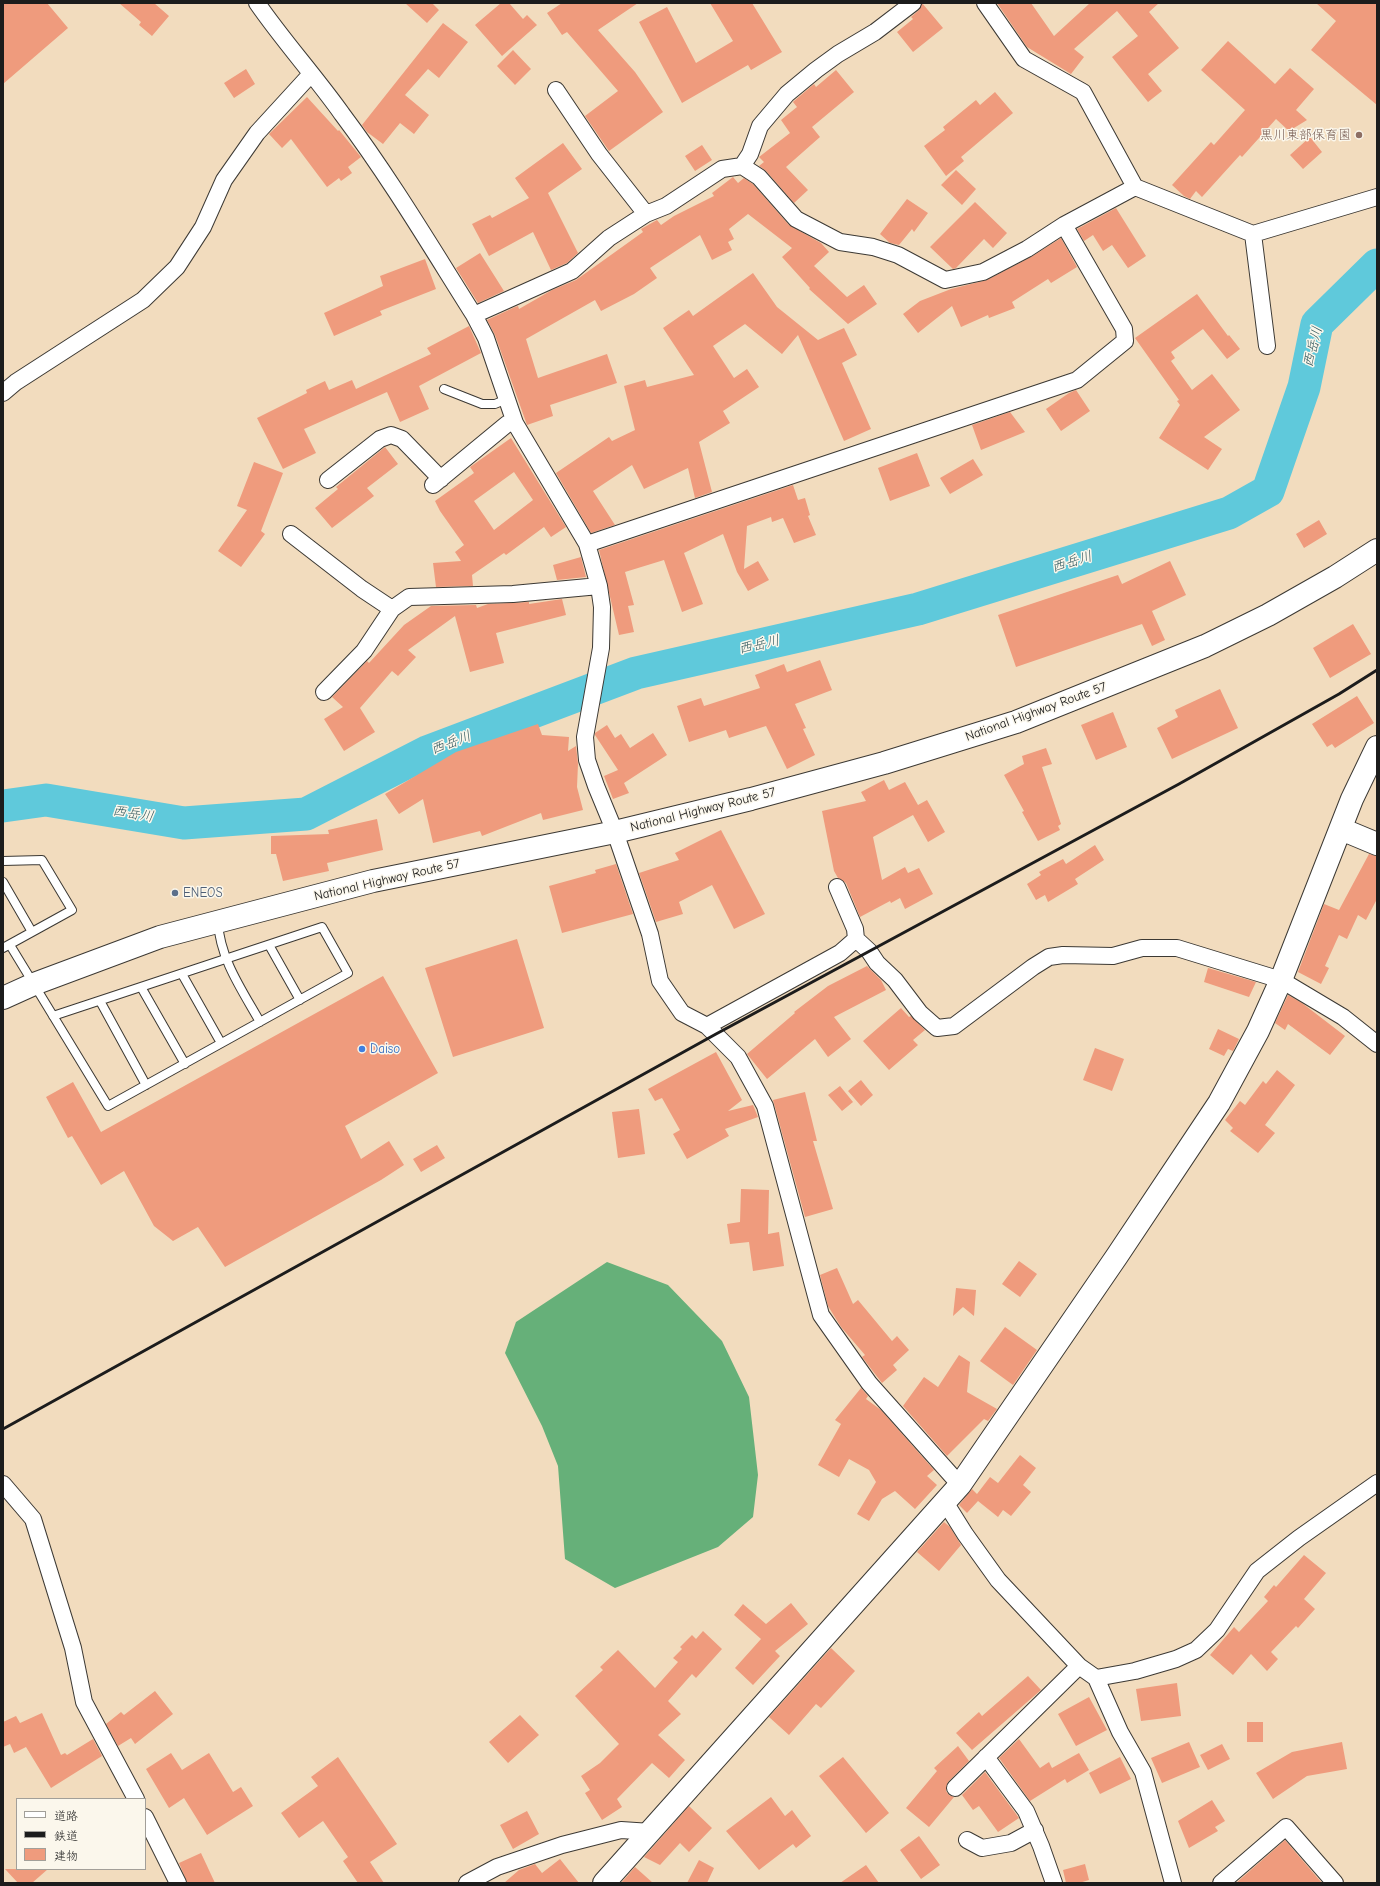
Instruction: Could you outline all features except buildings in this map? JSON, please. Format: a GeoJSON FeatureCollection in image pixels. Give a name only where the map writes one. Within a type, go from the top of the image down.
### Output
{"type":"FeatureCollection","features":[{"type":"Feature","properties":{"kind":"main road","name":"National Highway Route 57"},"geometry":{"type":"LineString","coordinates":[[3,998],[34,984],[160,937],[218,921],[373,881],[615,832],[752,800],[884,763],[1016,722],[1205,646],[1302,596],[1377,550]]}},
{"type":"Feature","properties":{"kind":"main road"},"geometry":{"type":"LineString","coordinates":[[604,1883],[960,1485],[1117,1256],[1219,1103],[1258,1031],[1281,980],[1352,799],[1377,747]]}},
{"type":"Feature","properties":{"kind":"main road"},"geometry":{"type":"LineString","coordinates":[[1341,828],[1377,844]]}},
{"type":"Feature","properties":{"kind":"street"},"geometry":{"type":"LineString","coordinates":[[257,3],[342,114],[389,181],[474,315],[486,338],[515,423],[586,544],[598,586],[602,607],[601,648],[585,738],[587,760],[615,832],[650,934],[660,981],[682,1013],[707,1026],[738,1056],[765,1106],[821,1315],[869,1383],[960,1485]]}},
{"type":"Feature","properties":{"kind":"street"},"geometry":{"type":"LineString","coordinates":[[742,166],[750,154],[760,126],[787,94],[838,54],[875,32],[913,3]]}},
{"type":"Feature","properties":{"kind":"street"},"geometry":{"type":"LineString","coordinates":[[984,3],[1024,59],[1083,92],[1135,187],[1253,234],[1377,197]]}},
{"type":"Feature","properties":{"kind":"street"},"geometry":{"type":"LineString","coordinates":[[3,393],[16,382],[143,300],[177,266],[203,227],[224,180],[248,145],[257,133],[311,74]]}},
{"type":"Feature","properties":{"kind":"street"},"geometry":{"type":"LineString","coordinates":[[556,90],[599,154],[646,214]]}},
{"type":"Feature","properties":{"kind":"street"},"geometry":{"type":"LineString","coordinates":[[474,315],[572,271],[609,238],[646,214],[666,206],[722,169],[742,166],[759,177],[796,219],[840,242],[872,247],[898,255],[945,280],[982,272],[1027,249],[1064,225],[1135,187]]}},
{"type":"Feature","properties":{"kind":"street"},"geometry":{"type":"LineString","coordinates":[[586,544],[1077,380],[1125,341],[1124,329],[1064,225]]}},
{"type":"Feature","properties":{"kind":"street"},"geometry":{"type":"LineString","coordinates":[[1253,234],[1268,346]]}},
{"type":"Feature","properties":{"kind":"street"},"geometry":{"type":"LineString","coordinates":[[328,480],[380,438],[391,435],[402,439],[437,482],[507,424],[515,423]]}},
{"type":"Feature","properties":{"kind":"street"},"geometry":{"type":"LineString","coordinates":[[291,534],[362,589],[392,609]]}},
{"type":"Feature","properties":{"kind":"street"},"geometry":{"type":"LineString","coordinates":[[324,692],[364,651],[392,609],[409,597],[512,594],[598,586]]}},
{"type":"Feature","properties":{"kind":"street"},"geometry":{"type":"LineString","coordinates":[[837,887],[855,929],[856,939],[869,951],[876,963],[895,980],[920,1013],[938,1028],[954,1026],[1032,967],[1049,957],[1063,955],[1113,956],[1142,948],[1178,948],[1281,980],[1343,1017],[1377,1044]]}},
{"type":"Feature","properties":{"kind":"street"},"geometry":{"type":"LineString","coordinates":[[707,1026],[840,954],[856,939]]}},
{"type":"Feature","properties":{"kind":"street"},"geometry":{"type":"LineString","coordinates":[[3,1484],[33,1518],[73,1648],[84,1702],[135,1798]]}},
{"type":"Feature","properties":{"kind":"street"},"geometry":{"type":"LineString","coordinates":[[1096,1678],[1135,1671],[1176,1659],[1196,1650],[1217,1630],[1257,1571],[1288,1545],[1377,1484]]}},
{"type":"Feature","properties":{"kind":"street"},"geometry":{"type":"LineString","coordinates":[[945,1502],[965,1534],[998,1580],[1079,1666],[1096,1678],[1120,1732],[1143,1772],[1173,1883]]}},
{"type":"Feature","properties":{"kind":"street"},"geometry":{"type":"LineString","coordinates":[[955,1788],[1079,1666]]}},
{"type":"Feature","properties":{"kind":"street"},"geometry":{"type":"LineString","coordinates":[[986,1757],[1026,1811],[1035,1830],[1054,1883]]}},
{"type":"Feature","properties":{"kind":"street"},"geometry":{"type":"LineString","coordinates":[[146,1819],[178,1883]]}},
{"type":"Feature","properties":{"kind":"street"},"geometry":{"type":"LineString","coordinates":[[1220,1883],[1286,1827],[1335,1883]]}},
{"type":"Feature","properties":{"kind":"street"},"geometry":{"type":"LineString","coordinates":[[467,1883],[497,1867],[562,1845],[620,1830],[651,1832]]}},
{"type":"Feature","properties":{"kind":"street"},"geometry":{"type":"LineString","coordinates":[[967,1840],[982,1848],[1011,1843],[1035,1830]]}},
{"type":"Feature","properties":{"kind":"lane"},"geometry":{"type":"LineString","coordinates":[[444,389],[482,404],[495,404],[507,399]]}},
{"type":"Feature","properties":{"kind":"lane"},"geometry":{"type":"LineString","coordinates":[[3,861],[42,860],[72,910],[6,946],[34,984],[53,1016],[108,1106],[348,973],[322,927],[53,1016]]}},
{"type":"Feature","properties":{"kind":"lane"},"geometry":{"type":"LineString","coordinates":[[3,882],[32,932]]}},
{"type":"Feature","properties":{"kind":"lane"},"geometry":{"type":"LineString","coordinates":[[218,921],[219,939],[225,960],[260,1022]]}},
{"type":"Feature","properties":{"kind":"lane"},"geometry":{"type":"LineString","coordinates":[[269,945],[300,1000]]}},
{"type":"Feature","properties":{"kind":"lane"},"geometry":{"type":"LineString","coordinates":[[182,974],[221,1043]]}},
{"type":"Feature","properties":{"kind":"lane"},"geometry":{"type":"LineString","coordinates":[[141,987],[185,1064]]}},
{"type":"Feature","properties":{"kind":"lane"},"geometry":{"type":"LineString","coordinates":[[100,1001],[146,1085]]}},
{"type":"Feature","properties":{"kind":"green space"},"geometry":{"type":"Polygon","coordinates":[[[607,1262],[668,1285],[722,1341],[749,1397],[758,1475],[753,1517],[718,1547],[615,1588],[565,1559],[558,1466],[542,1426],[505,1353],[516,1322],[607,1262]]]}},
{"type":"Feature","properties":{"kind":"waterway","name":"西岳川"},"geometry":{"type":"LineString","coordinates":[[3,806],[46,800],[184,823],[306,814],[427,752],[636,673],[918,609],[1229,513],[1268,491],[1304,387],[1317,324],[1377,265]]}},
{"type":"Feature","properties":{"kind":"railway"},"geometry":{"type":"LineString","coordinates":[[3,1429],[716,1034],[1179,784],[1339,694],[1377,670]]}},
{"type":"Feature","properties":{"kind":"place","name":"黒川東部保育園"},"geometry":{"type":"Point","coordinates":[1359,135]}},
{"type":"Feature","properties":{"kind":"place","name":"ENEOS"},"geometry":{"type":"Point","coordinates":[175,893]}},
{"type":"Feature","properties":{"kind":"place","name":"Daiso"},"geometry":{"type":"Point","coordinates":[362,1049]}}]}
